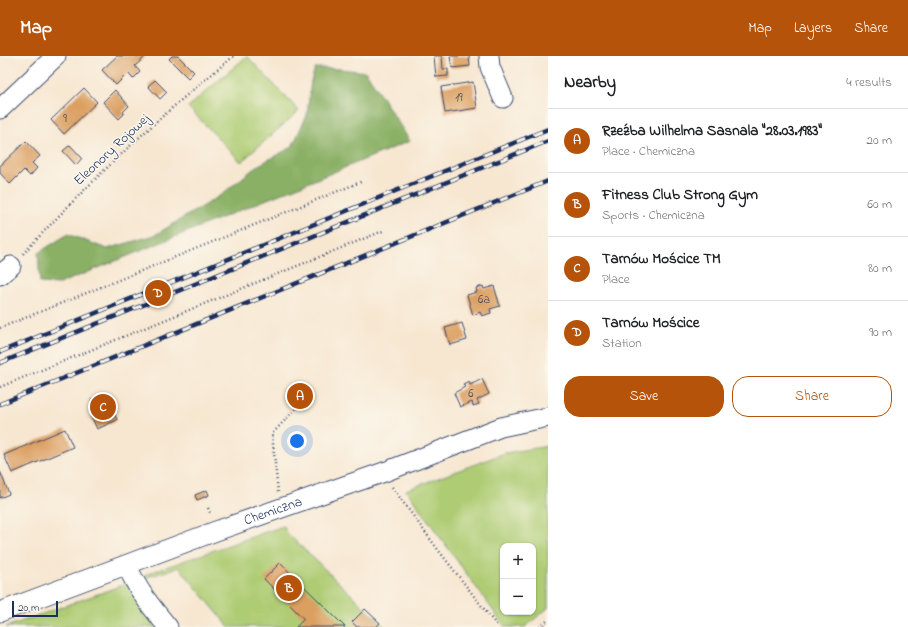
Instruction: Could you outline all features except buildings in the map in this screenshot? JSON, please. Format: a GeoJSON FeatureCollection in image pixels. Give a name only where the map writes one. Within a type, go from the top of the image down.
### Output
{"type":"FeatureCollection","features":[{"type":"Feature","properties":{"kind":"street"},"geometry":{"type":"LineString","coordinates":[[0,109],[56,56]]}},
{"type":"Feature","properties":{"kind":"street"},"geometry":{"type":"LineString","coordinates":[[489,56],[490,67],[503,98]]}},
{"type":"Feature","properties":{"kind":"street","name":"Chemiczna"},"geometry":{"type":"LineString","coordinates":[[0,612],[387,471],[501,427],[548,417]]}},
{"type":"Feature","properties":{"kind":"street"},"geometry":{"type":"LineString","coordinates":[[127,565],[137,585],[168,627]]}},
{"type":"Feature","properties":{"kind":"path","name":"Eleonory Rojowej"},"geometry":{"type":"LineString","coordinates":[[6,271],[60,214],[156,122],[234,56]]}},
{"type":"Feature","properties":{"kind":"path"},"geometry":{"type":"LineString","coordinates":[[0,328],[363,181]]}},
{"type":"Feature","properties":{"kind":"path"},"geometry":{"type":"LineString","coordinates":[[0,387],[383,231]]}},
{"type":"Feature","properties":{"kind":"path"},"geometry":{"type":"LineString","coordinates":[[280,509],[272,434],[300,404]]}},
{"type":"Feature","properties":{"kind":"path"},"geometry":{"type":"LineString","coordinates":[[390,484],[439,551],[498,627]]}},
{"type":"Feature","properties":{"kind":"path"},"geometry":{"type":"LineString","coordinates":[[540,627],[548,620]]}},
{"type":"Feature","properties":{"kind":"green space"},"geometry":{"type":"Polygon","coordinates":[[[247,56],[299,111],[241,162],[188,107],[247,56]]]}},
{"type":"Feature","properties":{"kind":"green space"},"geometry":{"type":"Polygon","coordinates":[[[315,68],[366,72],[410,141],[59,284],[40,283],[38,253],[68,234],[107,249],[155,235],[221,195],[257,166],[292,147],[307,115],[311,81],[315,68]]]}},
{"type":"Feature","properties":{"kind":"green space"},"geometry":{"type":"Polygon","coordinates":[[[548,446],[548,608],[525,627],[505,627],[406,490],[505,453],[548,446]]]}},
{"type":"Feature","properties":{"kind":"green space"},"geometry":{"type":"Polygon","coordinates":[[[283,526],[285,527],[285,531],[385,627],[229,627],[179,567],[145,578],[145,575],[152,572],[283,526]]]}},
{"type":"Feature","properties":{"kind":"green space"},"geometry":{"type":"Polygon","coordinates":[[[131,583],[167,627],[6,627],[123,585],[131,583]]]}},
{"type":"Feature","properties":{"kind":"railway"},"geometry":{"type":"LineString","coordinates":[[0,352],[548,129]]}},
{"type":"Feature","properties":{"kind":"railway"},"geometry":{"type":"LineString","coordinates":[[0,363],[548,141]]}},
{"type":"Feature","properties":{"kind":"railway"},"geometry":{"type":"LineString","coordinates":[[0,404],[548,181]]}},
{"type":"Feature","properties":{"kind":"place","name":"Tarnów Mościce"},"geometry":{"type":"Point","coordinates":[158,293]}},
{"type":"Feature","properties":{"kind":"place","name":"Rzeźba Wilhelma Sasnala \"28.03.1983\""},"geometry":{"type":"Point","coordinates":[300,396]}},
{"type":"Feature","properties":{"kind":"place","name":"Tarnów Mościce TM"},"geometry":{"type":"Point","coordinates":[103,407]}},
{"type":"Feature","properties":{"kind":"place","name":"Fitness Club Strong Gym"},"geometry":{"type":"Point","coordinates":[289,588]}}]}
